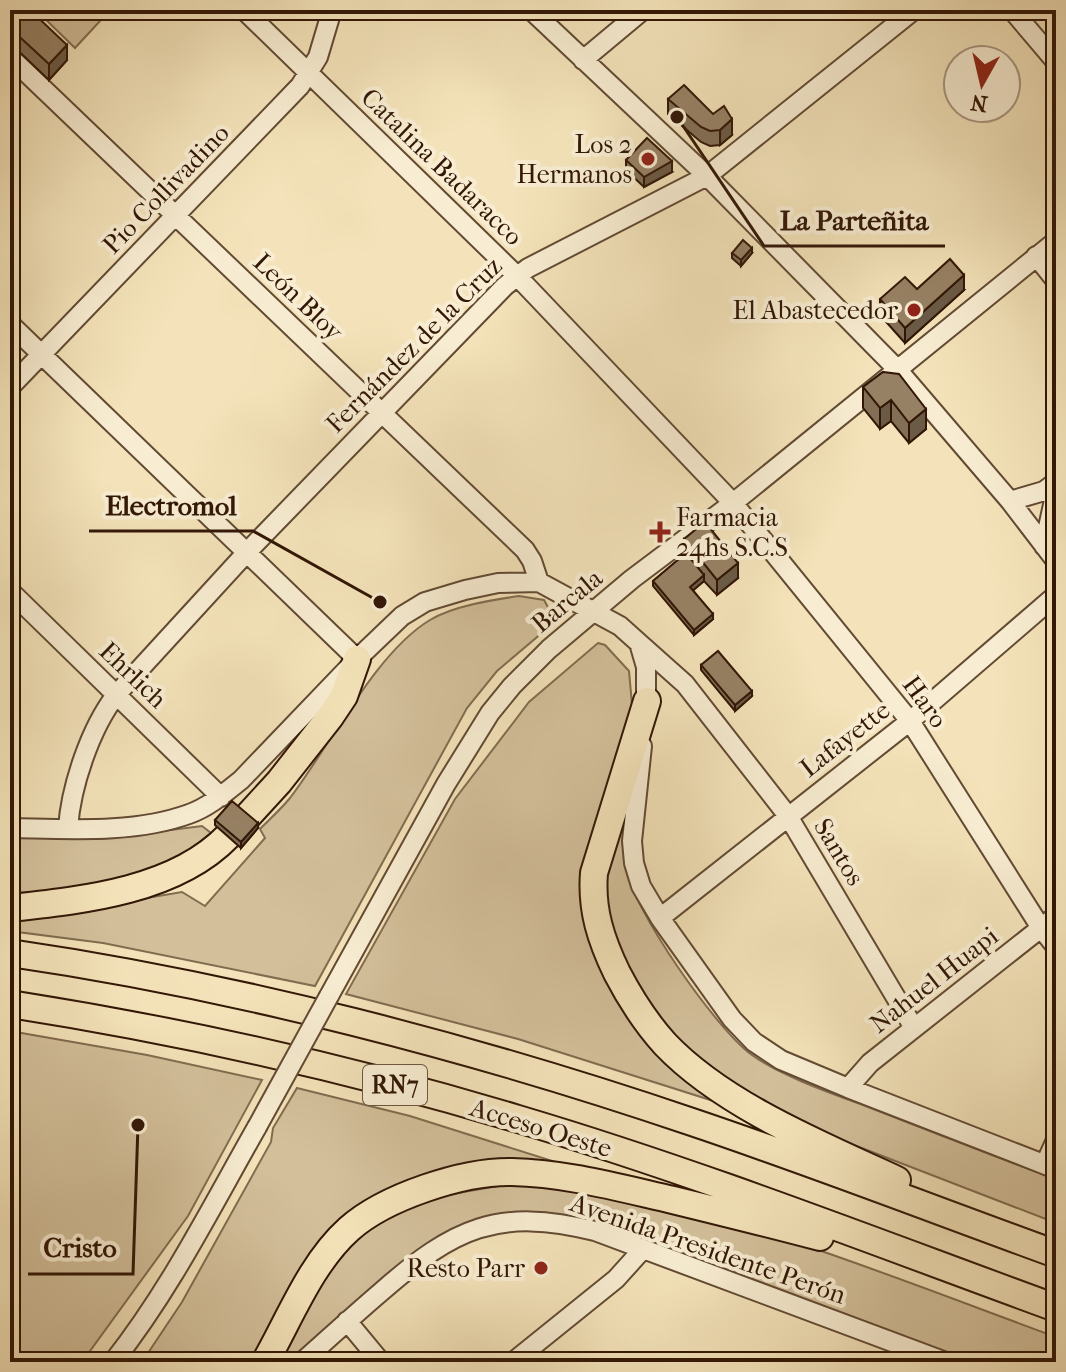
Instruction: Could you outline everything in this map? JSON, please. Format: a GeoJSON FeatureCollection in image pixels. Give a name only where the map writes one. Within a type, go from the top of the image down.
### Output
{"type":"FeatureCollection","features":[{"type":"Feature","properties":{"kind":"highway"},"geometry":{"type":"LineString","coordinates":[[10,908],[62,902],[128,888],[168,875],[214,851],[279,782],[330,717],[344,696],[357,659]]}},
{"type":"Feature","properties":{"kind":"highway"},"geometry":{"type":"LineString","coordinates":[[647,701],[594,873],[592,894],[599,931],[608,954],[642,1014],[666,1044],[731,1096],[805,1137],[1056,1254]]}},
{"type":"Feature","properties":{"kind":"highway","name":"Acceso Oeste"},"geometry":{"type":"LineString","coordinates":[[10,953],[179,982],[383,1031],[541,1074],[692,1122],[1056,1254]]}},
{"type":"Feature","properties":{"kind":"highway","name":"Acceso Oeste"},"geometry":{"type":"LineString","coordinates":[[10,1004],[219,1042],[364,1076],[520,1119],[771,1203],[1056,1308]]}},
{"type":"Feature","properties":{"kind":"highway"},"geometry":{"type":"LineString","coordinates":[[265,1362],[329,1250],[357,1223],[374,1210],[436,1186],[508,1172],[542,1174],[620,1188],[974,1278]]}},
{"type":"Feature","properties":{"kind":"street","name":"Catalina Badaracco"},"geometry":{"type":"LineString","coordinates":[[244,10],[517,276],[733,503]]}},
{"type":"Feature","properties":{"kind":"street","name":"Pio Collivadino"},"geometry":{"type":"LineString","coordinates":[[10,387],[177,216],[309,73],[318,57],[332,10]]}},
{"type":"Feature","properties":{"kind":"street"},"geometry":{"type":"LineString","coordinates":[[531,10],[707,176],[897,369],[1010,501],[1056,561]]}},
{"type":"Feature","properties":{"kind":"street"},"geometry":{"type":"LineString","coordinates":[[583,60],[643,10]]}},
{"type":"Feature","properties":{"kind":"street","name":"Fernández de la Cruz"},"geometry":{"type":"LineString","coordinates":[[68,828],[70,800],[75,784],[105,710],[116,695],[248,551],[517,276],[707,176],[914,10]]}},
{"type":"Feature","properties":{"kind":"street"},"geometry":{"type":"LineString","coordinates":[[1012,10],[1056,62]]}},
{"type":"Feature","properties":{"kind":"street","name":"León Bloy"},"geometry":{"type":"LineString","coordinates":[[10,57],[525,550],[539,582]]}},
{"type":"Feature","properties":{"kind":"street","name":"Barcala"},"geometry":{"type":"LineString","coordinates":[[113,1362],[135,1333],[188,1248],[446,784],[490,713],[512,686],[549,649],[632,579],[733,503],[1056,241]]}},
{"type":"Feature","properties":{"kind":"street"},"geometry":{"type":"LineString","coordinates":[[1036,256],[1056,281]]}},
{"type":"Feature","properties":{"kind":"street"},"geometry":{"type":"LineString","coordinates":[[10,324],[357,659]]}},
{"type":"Feature","properties":{"kind":"street"},"geometry":{"type":"LineString","coordinates":[[1010,501],[1044,491],[1056,482]]}},
{"type":"Feature","properties":{"kind":"street"},"geometry":{"type":"LineString","coordinates":[[1044,546],[1056,491]]}},
{"type":"Feature","properties":{"kind":"street","name":"Haro"},"geometry":{"type":"LineString","coordinates":[[733,503],[910,721],[1056,947]]}},
{"type":"Feature","properties":{"kind":"street"},"geometry":{"type":"LineString","coordinates":[[10,828],[123,827],[160,822],[192,813],[221,797],[241,780],[402,616],[425,602],[465,590],[498,583],[539,582],[620,626],[639,643],[646,667],[647,701],[633,852],[641,886],[732,1019],[754,1042],[781,1060],[1050,1166],[1056,1140]]}},
{"type":"Feature","properties":{"kind":"street","name":"Ehrlich"},"geometry":{"type":"LineString","coordinates":[[10,591],[221,797]]}},
{"type":"Feature","properties":{"kind":"street","name":"Lafayette"},"geometry":{"type":"LineString","coordinates":[[660,918],[910,721],[1056,595]]}},
{"type":"Feature","properties":{"kind":"street","name":"Santos"},"geometry":{"type":"LineString","coordinates":[[639,643],[685,684],[788,816],[914,1028]]}},
{"type":"Feature","properties":{"kind":"street","name":"Nahuel Huapi"},"geometry":{"type":"LineString","coordinates":[[848,1088],[870,1063],[1056,916]]}},
{"type":"Feature","properties":{"kind":"street","name":"Avenida Presidente Perón"},"geometry":{"type":"LineString","coordinates":[[302,1362],[414,1263],[462,1233],[530,1220],[559,1222],[595,1231],[946,1362]]}},
{"type":"Feature","properties":{"kind":"street"},"geometry":{"type":"LineString","coordinates":[[513,1362],[616,1279],[643,1249]]}},
{"type":"Feature","properties":{"kind":"street"},"geometry":{"type":"LineString","coordinates":[[347,1321],[381,1362]]}},
{"type":"Feature","properties":{"kind":"shaded area"},"geometry":{"type":"Polygon","coordinates":[[[36,10],[88,10],[100,21],[75,48],[36,10]]]}},
{"type":"Feature","properties":{"kind":"shaded area"},"geometry":{"type":"Polygon","coordinates":[[[519,596],[544,600],[554,618],[543,632],[497,671],[467,708],[315,986],[103,943],[10,931],[10,917],[52,914],[182,892],[205,906],[265,838],[260,829],[290,798],[372,677],[410,635],[430,620],[450,611],[519,596]]]}},
{"type":"Feature","properties":{"kind":"shaded area"},"geometry":{"type":"Polygon","coordinates":[[[598,643],[605,645],[629,671],[633,716],[587,921],[720,1103],[518,1039],[346,994],[455,799],[529,702],[598,643]]]}},
{"type":"Feature","properties":{"kind":"shaded area"},"geometry":{"type":"Polygon","coordinates":[[[629,786],[624,846],[631,885],[678,967],[736,1041],[776,1070],[805,1083],[1056,1179],[1056,1223],[810,1128],[731,1082],[689,1050],[660,1020],[621,956],[602,891],[629,786]]]}},
{"type":"Feature","properties":{"kind":"shaded area"},"geometry":{"type":"Polygon","coordinates":[[[202,826],[211,833],[178,859],[150,870],[53,895],[10,898],[10,837],[100,839],[202,826]]]}},
{"type":"Feature","properties":{"kind":"shaded area"},"geometry":{"type":"Polygon","coordinates":[[[10,1031],[147,1055],[262,1080],[188,1216],[82,1362],[18,1362],[10,1349],[10,1031]]]}},
{"type":"Feature","properties":{"kind":"shaded area"},"geometry":{"type":"Polygon","coordinates":[[[297,1088],[410,1116],[625,1184],[523,1170],[378,1203],[258,1362],[142,1362],[182,1302],[271,1142],[273,1128],[297,1088]]]}},
{"type":"Feature","properties":{"kind":"shaded area"},"geometry":{"type":"Polygon","coordinates":[[[511,1184],[650,1204],[719,1219],[786,1239],[1056,1337],[1056,1362],[968,1362],[752,1281],[564,1217],[437,1240],[292,1362],[279,1362],[336,1261],[373,1221],[431,1199],[511,1184]]]}},
{"type":"Feature","properties":{"kind":"building"},"geometry":{"type":"Polygon","coordinates":[[[10,10],[30,10],[67,45],[49,64],[10,28],[10,10]]]}},
{"type":"Feature","properties":{"kind":"building"},"geometry":{"type":"Polygon","coordinates":[[[684,85],[713,114],[724,106],[732,119],[720,130],[710,131],[701,127],[668,99],[684,85]]]}},
{"type":"Feature","properties":{"kind":"building"},"geometry":{"type":"Polygon","coordinates":[[[647,138],[672,161],[644,177],[626,160],[647,138]]]}},
{"type":"Feature","properties":{"kind":"building"},"geometry":{"type":"Polygon","coordinates":[[[743,240],[752,248],[741,260],[732,253],[743,240]]]}},
{"type":"Feature","properties":{"kind":"building"},"geometry":{"type":"Polygon","coordinates":[[[950,259],[964,275],[905,328],[880,299],[905,277],[917,289],[950,259]]]}},
{"type":"Feature","properties":{"kind":"building"},"geometry":{"type":"Polygon","coordinates":[[[883,372],[899,374],[926,409],[909,423],[891,400],[880,408],[863,387],[883,372]]]}},
{"type":"Feature","properties":{"kind":"building"},"geometry":{"type":"Polygon","coordinates":[[[705,522],[738,563],[717,580],[684,539],[705,522]]]}},
{"type":"Feature","properties":{"kind":"building"},"geometry":{"type":"Polygon","coordinates":[[[686,553],[704,575],[690,587],[713,614],[694,630],[653,581],[686,553]]]}},
{"type":"Feature","properties":{"kind":"building"},"geometry":{"type":"Polygon","coordinates":[[[718,651],[752,691],[735,705],[701,665],[718,651]]]}},
{"type":"Feature","properties":{"kind":"building"},"geometry":{"type":"Polygon","coordinates":[[[232,801],[258,823],[241,842],[215,820],[232,801]]]}},
{"type":"Feature","properties":{"kind":"place","name":"La Parteñita"},"geometry":{"type":"Point","coordinates":[677,117]}},
{"type":"Feature","properties":{"kind":"place","name":"Los 2 Hermanos"},"geometry":{"type":"Point","coordinates":[648,159]}},
{"type":"Feature","properties":{"kind":"place","name":"El Abastecedor"},"geometry":{"type":"Point","coordinates":[914,310]}},
{"type":"Feature","properties":{"kind":"place","name":"Farmacia 24hs S.C.S"},"geometry":{"type":"Point","coordinates":[660,532]}},
{"type":"Feature","properties":{"kind":"place","name":"Electromol"},"geometry":{"type":"Point","coordinates":[380,602]}},
{"type":"Feature","properties":{"kind":"place","name":"Cristo"},"geometry":{"type":"Point","coordinates":[138,1125]}},
{"type":"Feature","properties":{"kind":"place","name":"Resto Parr"},"geometry":{"type":"Point","coordinates":[541,1268]}}]}
